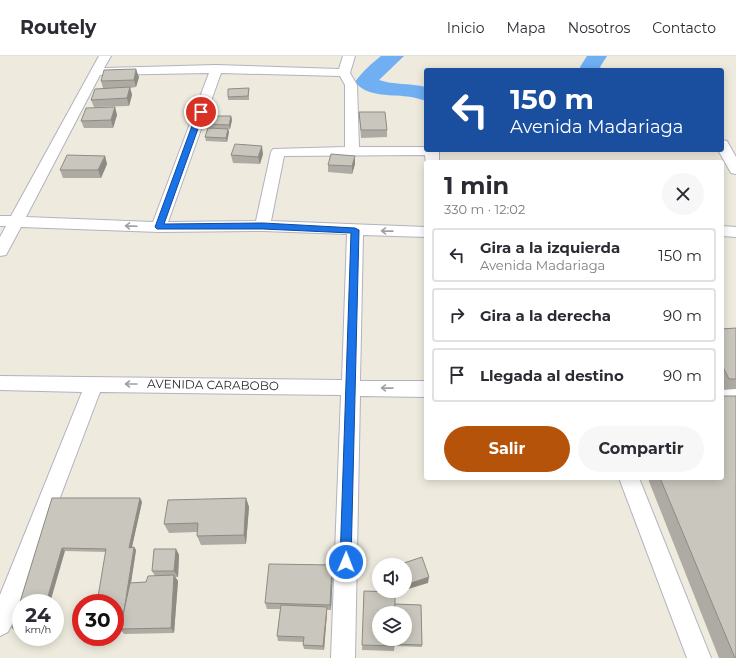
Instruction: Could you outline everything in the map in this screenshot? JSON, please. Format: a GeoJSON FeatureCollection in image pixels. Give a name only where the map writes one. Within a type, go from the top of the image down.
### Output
{"type":"FeatureCollection","features":[{"type":"Feature","properties":{"kind":"street"},"geometry":{"type":"LineString","coordinates":[[0,251],[105,56]]}},
{"type":"Feature","properties":{"kind":"street"},"geometry":{"type":"LineString","coordinates":[[349,56],[344,73],[351,85],[352,151]]}},
{"type":"Feature","properties":{"kind":"street"},"geometry":{"type":"LineString","coordinates":[[97,72],[216,70],[238,65],[344,73]]}},
{"type":"Feature","properties":{"kind":"street"},"geometry":{"type":"LineString","coordinates":[[159,227],[216,70]]}},
{"type":"Feature","properties":{"kind":"street"},"geometry":{"type":"LineString","coordinates":[[724,148],[736,170]]}},
{"type":"Feature","properties":{"kind":"street"},"geometry":{"type":"LineString","coordinates":[[263,226],[278,152],[424,151]]}},
{"type":"Feature","properties":{"kind":"street"},"geometry":{"type":"LineString","coordinates":[[0,221],[159,227],[263,226],[424,232]]}},
{"type":"Feature","properties":{"kind":"street"},"geometry":{"type":"LineString","coordinates":[[343,658],[355,230]]}},
{"type":"Feature","properties":{"kind":"street"},"geometry":{"type":"LineString","coordinates":[[724,231],[736,232]]}},
{"type":"Feature","properties":{"kind":"street","name":"AVENIDA CARABOBO"},"geometry":{"type":"LineString","coordinates":[[0,383],[424,389]]}},
{"type":"Feature","properties":{"kind":"street"},"geometry":{"type":"LineString","coordinates":[[0,624],[94,384]]}},
{"type":"Feature","properties":{"kind":"street"},"geometry":{"type":"LineString","coordinates":[[724,393],[736,393]]}},
{"type":"Feature","properties":{"kind":"street"},"geometry":{"type":"LineString","coordinates":[[630,480],[699,658]]}},
{"type":"Feature","properties":{"kind":"building"},"geometry":{"type":"Polygon","coordinates":[[[136,69],[134,80],[101,81],[104,70],[136,69]]]}},
{"type":"Feature","properties":{"kind":"building"},"geometry":{"type":"Polygon","coordinates":[[[130,87],[127,98],[91,100],[95,89],[130,87]]]}},
{"type":"Feature","properties":{"kind":"building"},"geometry":{"type":"Polygon","coordinates":[[[249,88],[248,96],[228,97],[228,89],[249,88]]]}},
{"type":"Feature","properties":{"kind":"building"},"geometry":{"type":"Polygon","coordinates":[[[115,107],[111,120],[81,121],[86,108],[115,107]]]}},
{"type":"Feature","properties":{"kind":"building"},"geometry":{"type":"Polygon","coordinates":[[[359,112],[385,112],[387,130],[361,130],[359,112]]]}},
{"type":"Feature","properties":{"kind":"building"},"geometry":{"type":"Polygon","coordinates":[[[212,116],[231,116],[229,125],[209,124],[212,116]]]}},
{"type":"Feature","properties":{"kind":"building"},"geometry":{"type":"Polygon","coordinates":[[[208,128],[228,129],[226,138],[205,137],[208,128]]]}},
{"type":"Feature","properties":{"kind":"building"},"geometry":{"type":"Polygon","coordinates":[[[235,144],[262,146],[258,157],[231,155],[235,144]]]}},
{"type":"Feature","properties":{"kind":"building"},"geometry":{"type":"Polygon","coordinates":[[[331,154],[355,156],[352,166],[328,165],[331,154]]]}},
{"type":"Feature","properties":{"kind":"building"},"geometry":{"type":"Polygon","coordinates":[[[67,155],[105,156],[98,170],[60,170],[67,155]]]}},
{"type":"Feature","properties":{"kind":"building"},"geometry":{"type":"Polygon","coordinates":[[[736,328],[736,379],[729,379],[724,369],[724,329],[736,328]]]}},
{"type":"Feature","properties":{"kind":"building"},"geometry":{"type":"Polygon","coordinates":[[[724,396],[736,396],[735,658],[661,480],[724,480],[724,396]]]}},
{"type":"Feature","properties":{"kind":"building"},"geometry":{"type":"Polygon","coordinates":[[[52,498],[140,498],[129,548],[134,547],[124,611],[124,594],[98,594],[106,549],[62,548],[49,594],[22,594],[52,498]]]}},
{"type":"Feature","properties":{"kind":"building"},"geometry":{"type":"Polygon","coordinates":[[[246,498],[244,535],[197,536],[198,523],[164,524],[168,500],[246,498]]]}},
{"type":"Feature","properties":{"kind":"building"},"geometry":{"type":"Polygon","coordinates":[[[154,549],[176,549],[174,571],[152,571],[154,549]]]}},
{"type":"Feature","properties":{"kind":"building"},"geometry":{"type":"Polygon","coordinates":[[[422,557],[429,577],[412,583],[412,560],[422,557]]]}},
{"type":"Feature","properties":{"kind":"building"},"geometry":{"type":"Polygon","coordinates":[[[269,564],[332,565],[330,605],[265,603],[269,564]]]}},
{"type":"Feature","properties":{"kind":"building"},"geometry":{"type":"Polygon","coordinates":[[[174,575],[171,628],[124,629],[124,611],[130,583],[146,582],[148,576],[174,575]]]}},
{"type":"Feature","properties":{"kind":"building"},"geometry":{"type":"Polygon","coordinates":[[[364,591],[372,591],[372,598],[395,598],[395,606],[372,606],[372,645],[362,645],[364,591]]]}},
{"type":"Feature","properties":{"kind":"building"},"geometry":{"type":"Polygon","coordinates":[[[395,604],[421,605],[422,645],[412,645],[412,606],[395,606],[395,604]]]}},
{"type":"Feature","properties":{"kind":"building"},"geometry":{"type":"Polygon","coordinates":[[[281,605],[327,607],[323,646],[303,645],[304,637],[277,636],[281,605]]]}},
{"type":"Feature","properties":{"kind":"waterway"},"geometry":{"type":"LineString","coordinates":[[394,56],[374,72],[366,82],[384,89],[411,90],[424,93]]}},
{"type":"Feature","properties":{"kind":"waterway"},"geometry":{"type":"LineString","coordinates":[[591,68],[597,56]]}},
{"type":"Feature","properties":{"kind":"route"},"geometry":{"type":"LineString","coordinates":[[201,112],[159,227],[263,226],[355,230],[346,562]]}}]}
